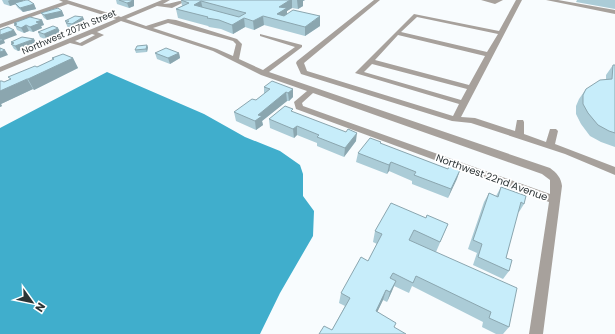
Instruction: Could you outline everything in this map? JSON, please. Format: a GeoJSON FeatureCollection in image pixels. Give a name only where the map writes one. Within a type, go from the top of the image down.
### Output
{"type":"FeatureCollection","features":[{"type":"Feature","properties":{"kind":"street","name":"Northwest 207th Street"},"geometry":{"type":"LineString","coordinates":[[0,70],[167,0]]}},
{"type":"Feature","properties":{"kind":"street"},"geometry":{"type":"LineString","coordinates":[[155,5],[172,6],[185,0]]}},
{"type":"Feature","properties":{"kind":"street"},"geometry":{"type":"LineString","coordinates":[[376,0],[300,63],[304,72],[455,119],[472,120],[550,146],[615,171]]}},
{"type":"Feature","properties":{"kind":"street"},"geometry":{"type":"LineString","coordinates":[[484,0],[495,2],[500,0]]}},
{"type":"Feature","properties":{"kind":"street"},"geometry":{"type":"LineString","coordinates":[[455,119],[519,0]]}},
{"type":"Feature","properties":{"kind":"street"},"geometry":{"type":"LineString","coordinates":[[550,0],[615,12]]}},
{"type":"Feature","properties":{"kind":"street"},"geometry":{"type":"LineString","coordinates":[[0,26],[65,1]]}},
{"type":"Feature","properties":{"kind":"street","name":"Northwest 22nd Avenue"},"geometry":{"type":"LineString","coordinates":[[65,1],[215,50],[264,73],[546,171],[554,176],[557,182],[555,200],[299,107],[298,102],[312,90]]}},
{"type":"Feature","properties":{"kind":"street"},"geometry":{"type":"LineString","coordinates":[[463,103],[359,73],[397,33],[416,16],[502,33]]}},
{"type":"Feature","properties":{"kind":"street"},"geometry":{"type":"LineString","coordinates":[[148,27],[168,21],[176,22],[236,40],[238,44],[235,60]]}},
{"type":"Feature","properties":{"kind":"street"},"geometry":{"type":"LineString","coordinates":[[70,41],[80,45],[102,35],[92,32]]}},
{"type":"Feature","properties":{"kind":"street"},"geometry":{"type":"LineString","coordinates":[[397,33],[490,55]]}},
{"type":"Feature","properties":{"kind":"street"},"geometry":{"type":"LineString","coordinates":[[262,35],[300,46],[264,73]]}},
{"type":"Feature","properties":{"kind":"street"},"geometry":{"type":"LineString","coordinates":[[32,57],[40,61]]}},
{"type":"Feature","properties":{"kind":"street"},"geometry":{"type":"LineString","coordinates":[[370,61],[472,88]]}},
{"type":"Feature","properties":{"kind":"street"},"geometry":{"type":"LineString","coordinates":[[519,136],[520,122]]}},
{"type":"Feature","properties":{"kind":"street"},"geometry":{"type":"LineString","coordinates":[[550,146],[553,131]]}},
{"type":"Feature","properties":{"kind":"street"},"geometry":{"type":"LineString","coordinates":[[536,334],[555,200]]}},
{"type":"Feature","properties":{"kind":"water"},"geometry":{"type":"Polygon","coordinates":[[[107,72],[204,114],[245,137],[280,151],[300,165],[303,174],[303,196],[314,211],[313,236],[280,293],[260,334],[0,334],[0,128],[107,72]]]}},
{"type":"Feature","properties":{"kind":"building"},"geometry":{"type":"Polygon","coordinates":[[[26,0],[34,4],[20,8],[15,3],[26,0]]]}},
{"type":"Feature","properties":{"kind":"building"},"geometry":{"type":"Polygon","coordinates":[[[119,0],[131,0],[133,1],[127,3],[119,0]]]}},
{"type":"Feature","properties":{"kind":"building"},"geometry":{"type":"Polygon","coordinates":[[[181,0],[290,0],[279,7],[287,8],[277,14],[284,16],[293,10],[320,16],[305,27],[263,16],[253,21],[244,18],[232,25],[219,20],[176,9],[189,3],[181,0]],[[201,1],[194,5],[239,17],[246,13],[201,1]]]}},
{"type":"Feature","properties":{"kind":"building"},"geometry":{"type":"Polygon","coordinates":[[[58,8],[62,11],[44,15],[41,13],[58,8]]]}},
{"type":"Feature","properties":{"kind":"building"},"geometry":{"type":"Polygon","coordinates":[[[75,16],[83,17],[72,24],[66,23],[69,21],[65,21],[75,16]]]}},
{"type":"Feature","properties":{"kind":"building"},"geometry":{"type":"Polygon","coordinates":[[[30,17],[42,20],[36,22],[40,23],[30,27],[26,25],[21,28],[14,25],[17,24],[14,23],[30,17]]]}},
{"type":"Feature","properties":{"kind":"building"},"geometry":{"type":"Polygon","coordinates":[[[53,26],[58,28],[44,34],[38,32],[53,26]]]}},
{"type":"Feature","properties":{"kind":"building"},"geometry":{"type":"Polygon","coordinates":[[[8,27],[14,30],[0,35],[0,30],[8,27]]]}},
{"type":"Feature","properties":{"kind":"building"},"geometry":{"type":"Polygon","coordinates":[[[22,37],[34,39],[15,46],[11,44],[14,43],[11,42],[22,37]]]}},
{"type":"Feature","properties":{"kind":"building"},"geometry":{"type":"Polygon","coordinates":[[[147,45],[146,49],[135,50],[137,46],[147,45]]]}},
{"type":"Feature","properties":{"kind":"building"},"geometry":{"type":"Polygon","coordinates":[[[166,48],[179,53],[168,58],[155,53],[166,48]]]}},
{"type":"Feature","properties":{"kind":"building"},"geometry":{"type":"Polygon","coordinates":[[[63,54],[73,58],[0,91],[0,81],[4,82],[11,79],[8,77],[35,66],[37,67],[54,59],[52,58],[63,54]]]}},
{"type":"Feature","properties":{"kind":"building"},"geometry":{"type":"Polygon","coordinates":[[[613,65],[615,65],[615,133],[598,125],[583,104],[583,95],[586,89],[600,80],[612,79],[613,65]]]}},
{"type":"Feature","properties":{"kind":"building"},"geometry":{"type":"Polygon","coordinates":[[[272,81],[293,89],[288,93],[286,92],[258,115],[262,116],[255,121],[234,112],[252,99],[256,100],[270,89],[264,87],[272,81]]]}},
{"type":"Feature","properties":{"kind":"building"},"geometry":{"type":"Polygon","coordinates":[[[285,106],[293,109],[291,111],[346,132],[348,129],[357,133],[345,148],[317,137],[319,135],[297,126],[293,129],[269,119],[285,106]]]}},
{"type":"Feature","properties":{"kind":"building"},"geometry":{"type":"Polygon","coordinates":[[[370,138],[448,169],[449,166],[460,170],[451,189],[414,175],[416,172],[391,162],[389,165],[358,153],[370,138]]]}},
{"type":"Feature","properties":{"kind":"building"},"geometry":{"type":"Polygon","coordinates":[[[501,187],[526,196],[524,204],[521,202],[506,258],[512,260],[509,271],[478,257],[482,244],[473,240],[489,193],[498,197],[501,187]]]}},
{"type":"Feature","properties":{"kind":"building"},"geometry":{"type":"Polygon","coordinates":[[[391,203],[426,218],[427,215],[448,224],[440,242],[414,230],[409,240],[517,288],[509,327],[489,318],[491,312],[416,276],[413,283],[393,273],[390,278],[396,281],[390,292],[386,290],[376,311],[396,323],[394,327],[406,334],[319,334],[324,326],[332,330],[350,298],[341,293],[361,257],[368,261],[382,234],[375,231],[391,203]]]}}]}
